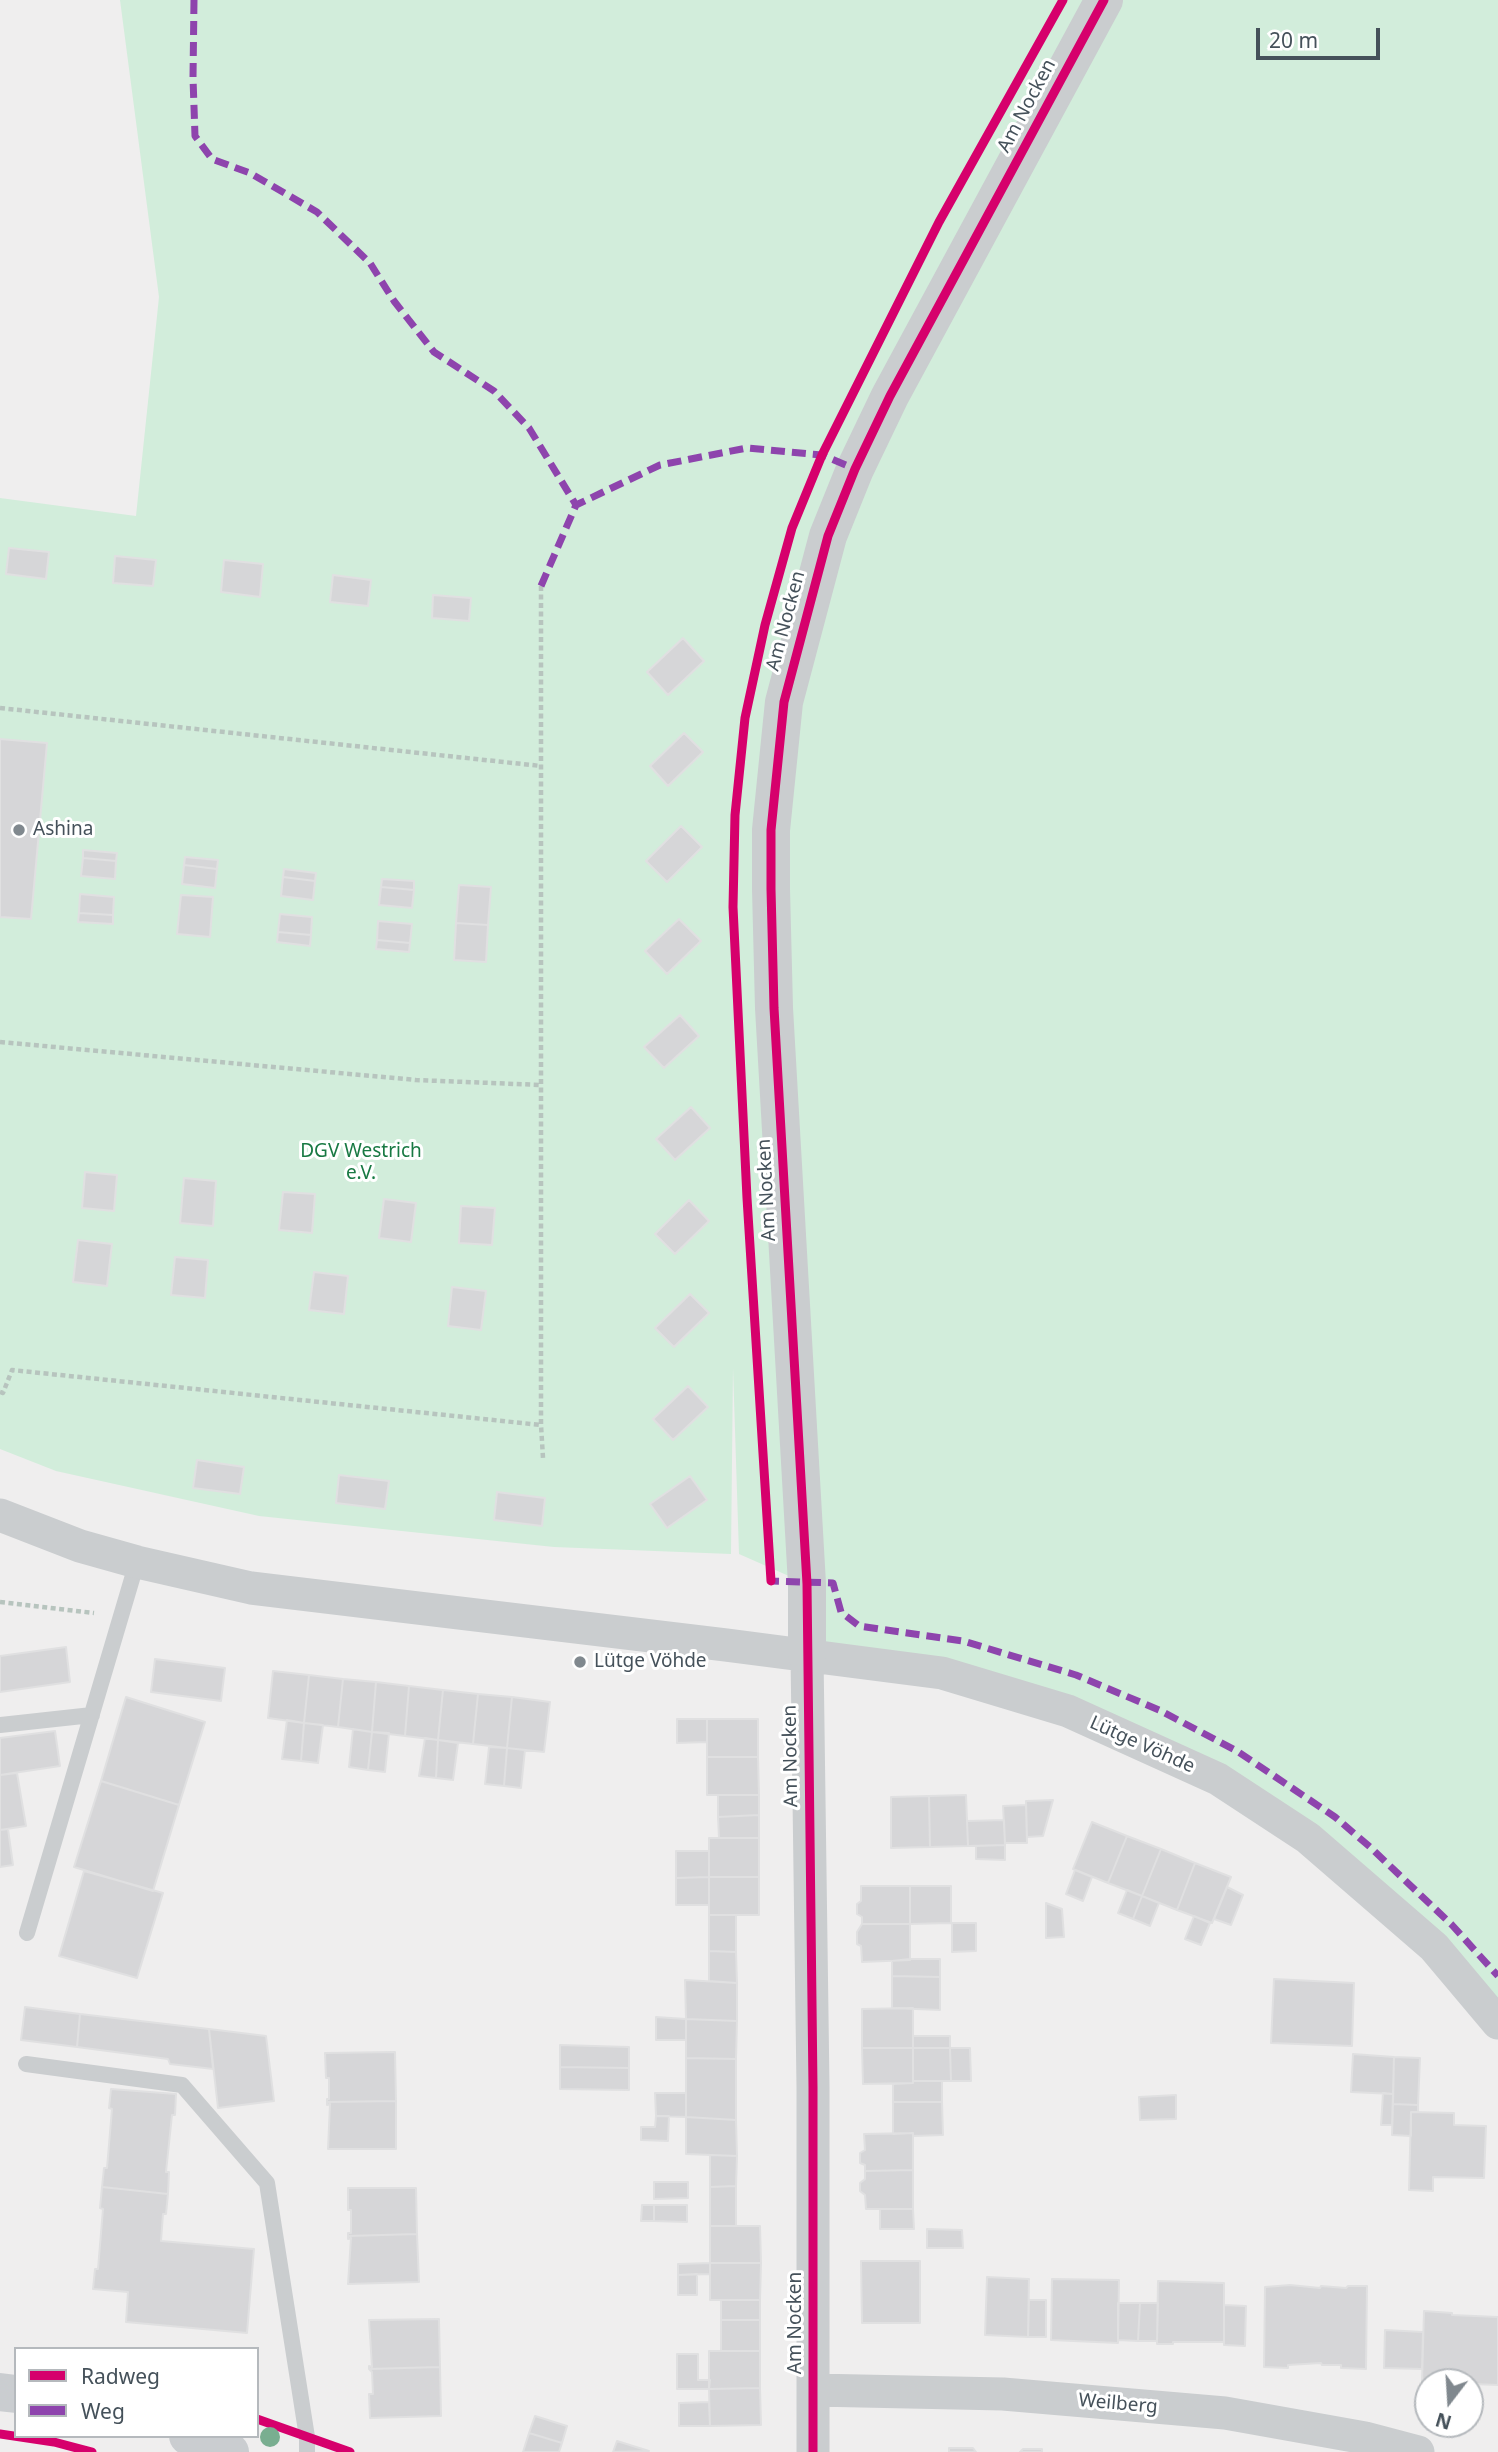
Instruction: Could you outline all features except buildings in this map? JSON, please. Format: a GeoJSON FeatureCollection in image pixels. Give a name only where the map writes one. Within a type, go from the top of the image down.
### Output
{"type":"FeatureCollection","features":[{"type":"Feature","properties":{"kind":"main road"},"geometry":{"type":"LineString","coordinates":[[193,2438],[230,2452]]}},
{"type":"Feature","properties":{"kind":"street","name":"Am Nocken"},"geometry":{"type":"LineString","coordinates":[[813,2452],[813,2087],[807,1584],[774,1008],[771,889],[771,830],[784,702],[828,536],[855,469],[890,396],[1104,0]]}},
{"type":"Feature","properties":{"kind":"street","name":"Lütge Vöhde"},"geometry":{"type":"LineString","coordinates":[[0,1515],[80,1545],[137,1562],[251,1588],[807,1655],[942,1674],[1055,1707],[1218,1779],[1308,1838],[1434,1947],[1498,2023]]}},
{"type":"Feature","properties":{"kind":"street","name":"Weilberg"},"geometry":{"type":"LineString","coordinates":[[814,2390],[1003,2394],[1225,2413],[1365,2438],[1418,2452]]}},
{"type":"Feature","properties":{"kind":"lane"},"geometry":{"type":"LineString","coordinates":[[27,1933],[137,1562]]}},
{"type":"Feature","properties":{"kind":"lane"},"geometry":{"type":"LineString","coordinates":[[0,1725],[92,1715]]}},
{"type":"Feature","properties":{"kind":"lane"},"geometry":{"type":"LineString","coordinates":[[26,2064],[182,2085],[267,2183],[307,2437],[307,2452]]}},
{"type":"Feature","properties":{"kind":"path"},"geometry":{"type":"LineString","coordinates":[[541,586],[543,1458]]}},
{"type":"Feature","properties":{"kind":"path"},"geometry":{"type":"LineString","coordinates":[[0,708],[541,766]]}},
{"type":"Feature","properties":{"kind":"path"},"geometry":{"type":"LineString","coordinates":[[0,1042],[416,1080],[541,1085]]}},
{"type":"Feature","properties":{"kind":"path"},"geometry":{"type":"LineString","coordinates":[[0,1392],[3,1393],[12,1370],[541,1425]]}},
{"type":"Feature","properties":{"kind":"path"},"geometry":{"type":"LineString","coordinates":[[0,1602],[122,1614]]}},
{"type":"Feature","properties":{"kind":"green space","name":"DGV Westrich e.V."},"geometry":{"type":"Polygon","coordinates":[[[120,0],[1498,0],[1498,2023],[1308,1838],[1068,1711],[807,1655],[807,1584],[739,1554],[733,1368],[731,1554],[554,1547],[259,1516],[56,1471],[0,1449],[0,498],[136,516],[159,297],[120,0]]]}},
{"type":"Feature","properties":{"kind":"marked path"},"geometry":{"type":"LineString","coordinates":[[194,0],[195,136],[212,159],[250,173],[317,212],[370,263],[394,301],[434,352],[494,391],[529,428],[576,505]]}},
{"type":"Feature","properties":{"kind":"marked path"},"geometry":{"type":"LineString","coordinates":[[541,586],[576,505],[660,465],[747,448],[822,455],[855,469]]}},
{"type":"Feature","properties":{"kind":"marked path"},"geometry":{"type":"LineString","coordinates":[[771,1575],[771,1581],[833,1583],[841,1612],[859,1626],[963,1641],[1076,1675],[1159,1710],[1237,1751],[1335,1817],[1370,1847],[1452,1925],[1498,1976]]}},
{"type":"Feature","properties":{"kind":"cycle path"},"geometry":{"type":"LineString","coordinates":[[771,1581],[747,1198],[733,907],[735,815],[745,718],[765,625],[792,528],[822,455],[939,222],[1063,0]]}},
{"type":"Feature","properties":{"kind":"cycle path"},"geometry":{"type":"LineString","coordinates":[[813,2452],[813,2087],[807,1584],[774,1008],[771,889],[771,830],[784,702],[828,536],[855,469],[890,396],[1104,0]]}},
{"type":"Feature","properties":{"kind":"cycle path"},"geometry":{"type":"LineString","coordinates":[[259,2420],[350,2452]]}},
{"type":"Feature","properties":{"kind":"cycle path"},"geometry":{"type":"LineString","coordinates":[[0,2434],[14,2436]]}},
{"type":"Feature","properties":{"kind":"cycle path"},"geometry":{"type":"LineString","coordinates":[[27,2438],[92,2452]]}},
{"type":"Feature","properties":{"kind":"place","name":"Ashina"},"geometry":{"type":"Point","coordinates":[19,830]}},
{"type":"Feature","properties":{"kind":"place","name":"Lütge Vöhde"},"geometry":{"type":"Point","coordinates":[580,1662]}}]}
